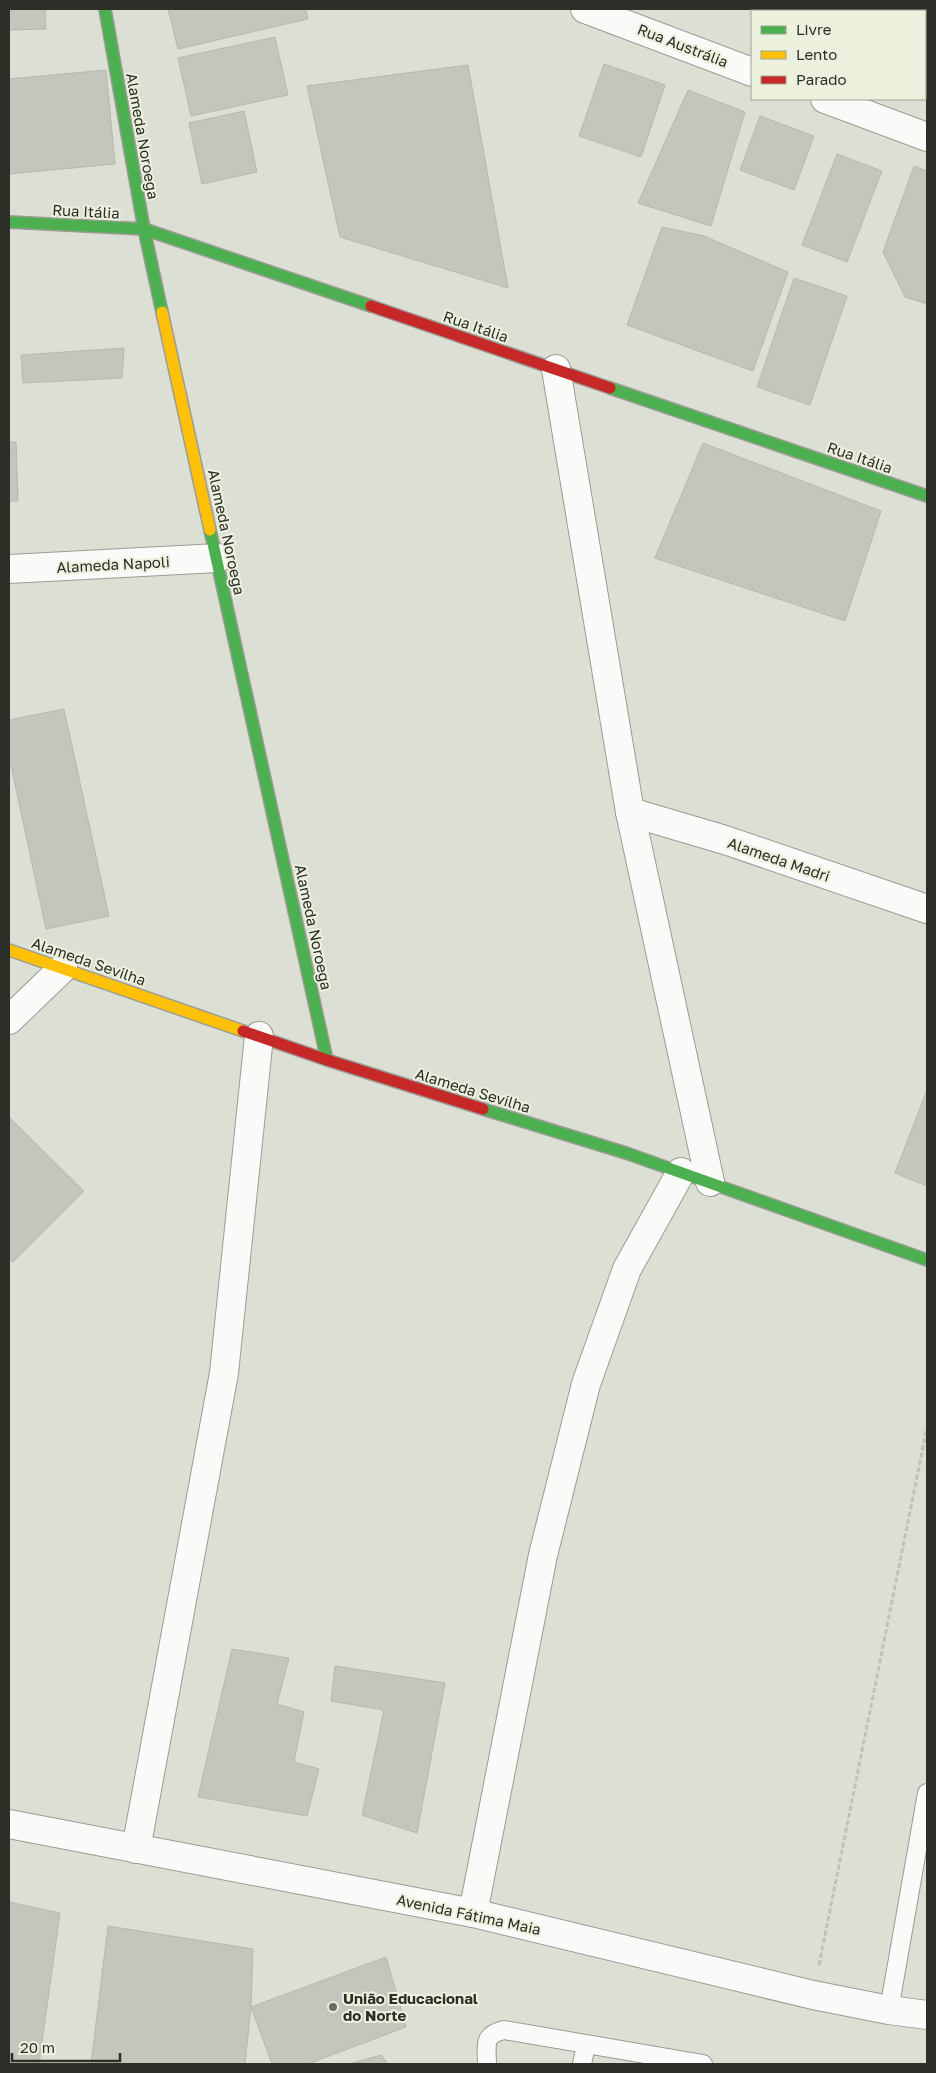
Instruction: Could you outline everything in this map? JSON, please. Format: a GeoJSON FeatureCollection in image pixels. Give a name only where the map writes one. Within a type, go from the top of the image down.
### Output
{"type":"FeatureCollection","features":[{"type":"Feature","properties":{"kind":"street","name":"Alameda Noroega"},"geometry":{"type":"LineString","coordinates":[[105,9],[144,229],[218,558],[327,1060]]}},
{"type":"Feature","properties":{"kind":"street","name":"Rua Austrália"},"geometry":{"type":"LineString","coordinates":[[585,9],[751,72]]}},
{"type":"Feature","properties":{"kind":"street"},"geometry":{"type":"LineString","coordinates":[[828,100],[927,137]]}},
{"type":"Feature","properties":{"kind":"street","name":"Rua Itália"},"geometry":{"type":"LineString","coordinates":[[9,222],[144,229],[927,496]]}},
{"type":"Feature","properties":{"kind":"street"},"geometry":{"type":"LineString","coordinates":[[556,370],[630,812],[710,1182]]}},
{"type":"Feature","properties":{"kind":"street","name":"Alameda Napoli"},"geometry":{"type":"LineString","coordinates":[[9,569],[218,558]]}},
{"type":"Feature","properties":{"kind":"street","name":"Alameda Madri"},"geometry":{"type":"LineString","coordinates":[[630,812],[725,840],[927,909]]}},
{"type":"Feature","properties":{"kind":"street","name":"Alameda Sevilha"},"geometry":{"type":"LineString","coordinates":[[9,950],[327,1060],[681,1172],[927,1260]]}},
{"type":"Feature","properties":{"kind":"street"},"geometry":{"type":"LineString","coordinates":[[9,1020],[63,968]]}},
{"type":"Feature","properties":{"kind":"street"},"geometry":{"type":"LineString","coordinates":[[136,1849],[224,1373],[259,1036]]}},
{"type":"Feature","properties":{"kind":"street"},"geometry":{"type":"LineString","coordinates":[[473,1912],[543,1555],[586,1384],[627,1269],[681,1172]]}},
{"type":"Feature","properties":{"kind":"street","name":"Avenida Fátima Maia"},"geometry":{"type":"LineString","coordinates":[[9,1824],[473,1912],[813,1994],[888,2010],[927,2014]]}},
{"type":"Feature","properties":{"kind":"lane"},"geometry":{"type":"LineString","coordinates":[[888,2010],[927,1793]]}},
{"type":"Feature","properties":{"kind":"lane"},"geometry":{"type":"LineString","coordinates":[[487,2064],[486,2040],[493,2032],[504,2030],[662,2061],[703,2064]]}},
{"type":"Feature","properties":{"kind":"lane"},"geometry":{"type":"LineString","coordinates":[[582,2064],[586,2045]]}},
{"type":"Feature","properties":{"kind":"path"},"geometry":{"type":"LineString","coordinates":[[813,1994],[927,1427]]}},
{"type":"Feature","properties":{"kind":"building"},"geometry":{"type":"Polygon","coordinates":[[[9,9],[45,9],[46,29],[9,30],[9,9]]]}},
{"type":"Feature","properties":{"kind":"building"},"geometry":{"type":"Polygon","coordinates":[[[168,9],[306,9],[308,19],[178,49],[168,9]]]}},
{"type":"Feature","properties":{"kind":"building"},"geometry":{"type":"Polygon","coordinates":[[[852,9],[911,9],[910,10],[852,9]]]}},
{"type":"Feature","properties":{"kind":"building"},"geometry":{"type":"Polygon","coordinates":[[[275,37],[288,95],[191,116],[178,58],[275,37]]]}},
{"type":"Feature","properties":{"kind":"building"},"geometry":{"type":"Polygon","coordinates":[[[604,64],[665,85],[641,157],[579,136],[604,64]]]}},
{"type":"Feature","properties":{"kind":"building"},"geometry":{"type":"Polygon","coordinates":[[[468,65],[508,288],[340,237],[307,86],[468,65]]]}},
{"type":"Feature","properties":{"kind":"building"},"geometry":{"type":"Polygon","coordinates":[[[106,70],[115,164],[9,174],[9,79],[106,70]]]}},
{"type":"Feature","properties":{"kind":"building"},"geometry":{"type":"Polygon","coordinates":[[[688,90],[745,112],[711,226],[638,203],[688,90]]]}},
{"type":"Feature","properties":{"kind":"building"},"geometry":{"type":"Polygon","coordinates":[[[244,111],[257,172],[202,184],[189,123],[244,111]]]}},
{"type":"Feature","properties":{"kind":"building"},"geometry":{"type":"Polygon","coordinates":[[[760,116],[814,136],[794,190],[740,170],[760,116]]]}},
{"type":"Feature","properties":{"kind":"building"},"geometry":{"type":"Polygon","coordinates":[[[837,154],[882,171],[847,262],[802,245],[837,154]]]}},
{"type":"Feature","properties":{"kind":"building"},"geometry":{"type":"Polygon","coordinates":[[[914,166],[927,171],[927,304],[905,297],[883,252],[914,166]]]}},
{"type":"Feature","properties":{"kind":"building"},"geometry":{"type":"Polygon","coordinates":[[[662,227],[704,236],[788,272],[753,371],[627,325],[662,227]]]}},
{"type":"Feature","properties":{"kind":"building"},"geometry":{"type":"Polygon","coordinates":[[[794,278],[847,296],[810,405],[757,387],[794,278]]]}},
{"type":"Feature","properties":{"kind":"building"},"geometry":{"type":"Polygon","coordinates":[[[124,348],[122,378],[23,383],[21,355],[124,348]]]}},
{"type":"Feature","properties":{"kind":"building"},"geometry":{"type":"Polygon","coordinates":[[[9,442],[16,442],[18,501],[9,501],[9,442]]]}},
{"type":"Feature","properties":{"kind":"building"},"geometry":{"type":"Polygon","coordinates":[[[703,443],[881,511],[845,621],[655,558],[703,443]]]}},
{"type":"Feature","properties":{"kind":"building"},"geometry":{"type":"Polygon","coordinates":[[[64,709],[109,916],[46,929],[9,756],[9,720],[64,709]]]}},
{"type":"Feature","properties":{"kind":"building"},"geometry":{"type":"Polygon","coordinates":[[[927,1090],[927,1186],[895,1173],[927,1090]]]}},
{"type":"Feature","properties":{"kind":"building"},"geometry":{"type":"Polygon","coordinates":[[[9,1117],[84,1191],[13,1262],[9,1259],[9,1117]]]}},
{"type":"Feature","properties":{"kind":"building"},"geometry":{"type":"Polygon","coordinates":[[[232,1649],[289,1658],[277,1704],[304,1712],[294,1762],[319,1769],[307,1816],[198,1797],[232,1649]]]}},
{"type":"Feature","properties":{"kind":"building"},"geometry":{"type":"Polygon","coordinates":[[[335,1666],[445,1683],[417,1833],[362,1815],[384,1710],[331,1701],[335,1666]]]}},
{"type":"Feature","properties":{"kind":"building"},"geometry":{"type":"Polygon","coordinates":[[[9,1902],[60,1913],[39,2064],[9,2064],[9,1902]]]}},
{"type":"Feature","properties":{"kind":"building"},"geometry":{"type":"Polygon","coordinates":[[[108,1926],[253,1949],[251,2007],[245,2064],[91,2064],[108,1926]]]}},
{"type":"Feature","properties":{"kind":"building"},"geometry":{"type":"Polygon","coordinates":[[[386,1957],[406,2027],[308,2064],[272,2064],[251,2007],[386,1957]]]}},
{"type":"Feature","properties":{"kind":"building"},"geometry":{"type":"Polygon","coordinates":[[[381,2055],[388,2064],[349,2064],[381,2055]]]}},
{"type":"Feature","properties":{"kind":"traffic: fast"},"geometry":{"type":"LineString","coordinates":[[105,9],[144,229],[162,312]]}},
{"type":"Feature","properties":{"kind":"traffic: fast"},"geometry":{"type":"LineString","coordinates":[[9,222],[144,229],[371,306]]}},
{"type":"Feature","properties":{"kind":"traffic: fast"},"geometry":{"type":"LineString","coordinates":[[610,388],[927,496]]}},
{"type":"Feature","properties":{"kind":"traffic: fast"},"geometry":{"type":"LineString","coordinates":[[210,530],[327,1060]]}},
{"type":"Feature","properties":{"kind":"traffic: fast"},"geometry":{"type":"LineString","coordinates":[[483,1109],[626,1153],[927,1260]]}},
{"type":"Feature","properties":{"kind":"traffic: slow"},"geometry":{"type":"LineString","coordinates":[[162,312],[210,530]]}},
{"type":"Feature","properties":{"kind":"traffic: slow"},"geometry":{"type":"LineString","coordinates":[[9,950],[243,1031]]}},
{"type":"Feature","properties":{"kind":"traffic: jam"},"geometry":{"type":"LineString","coordinates":[[371,306],[610,388]]}},
{"type":"Feature","properties":{"kind":"traffic: jam"},"geometry":{"type":"LineString","coordinates":[[243,1031],[327,1060],[483,1109]]}},
{"type":"Feature","properties":{"kind":"place","name":"União Educacional do Norte"},"geometry":{"type":"Point","coordinates":[333,2007]}}]}
